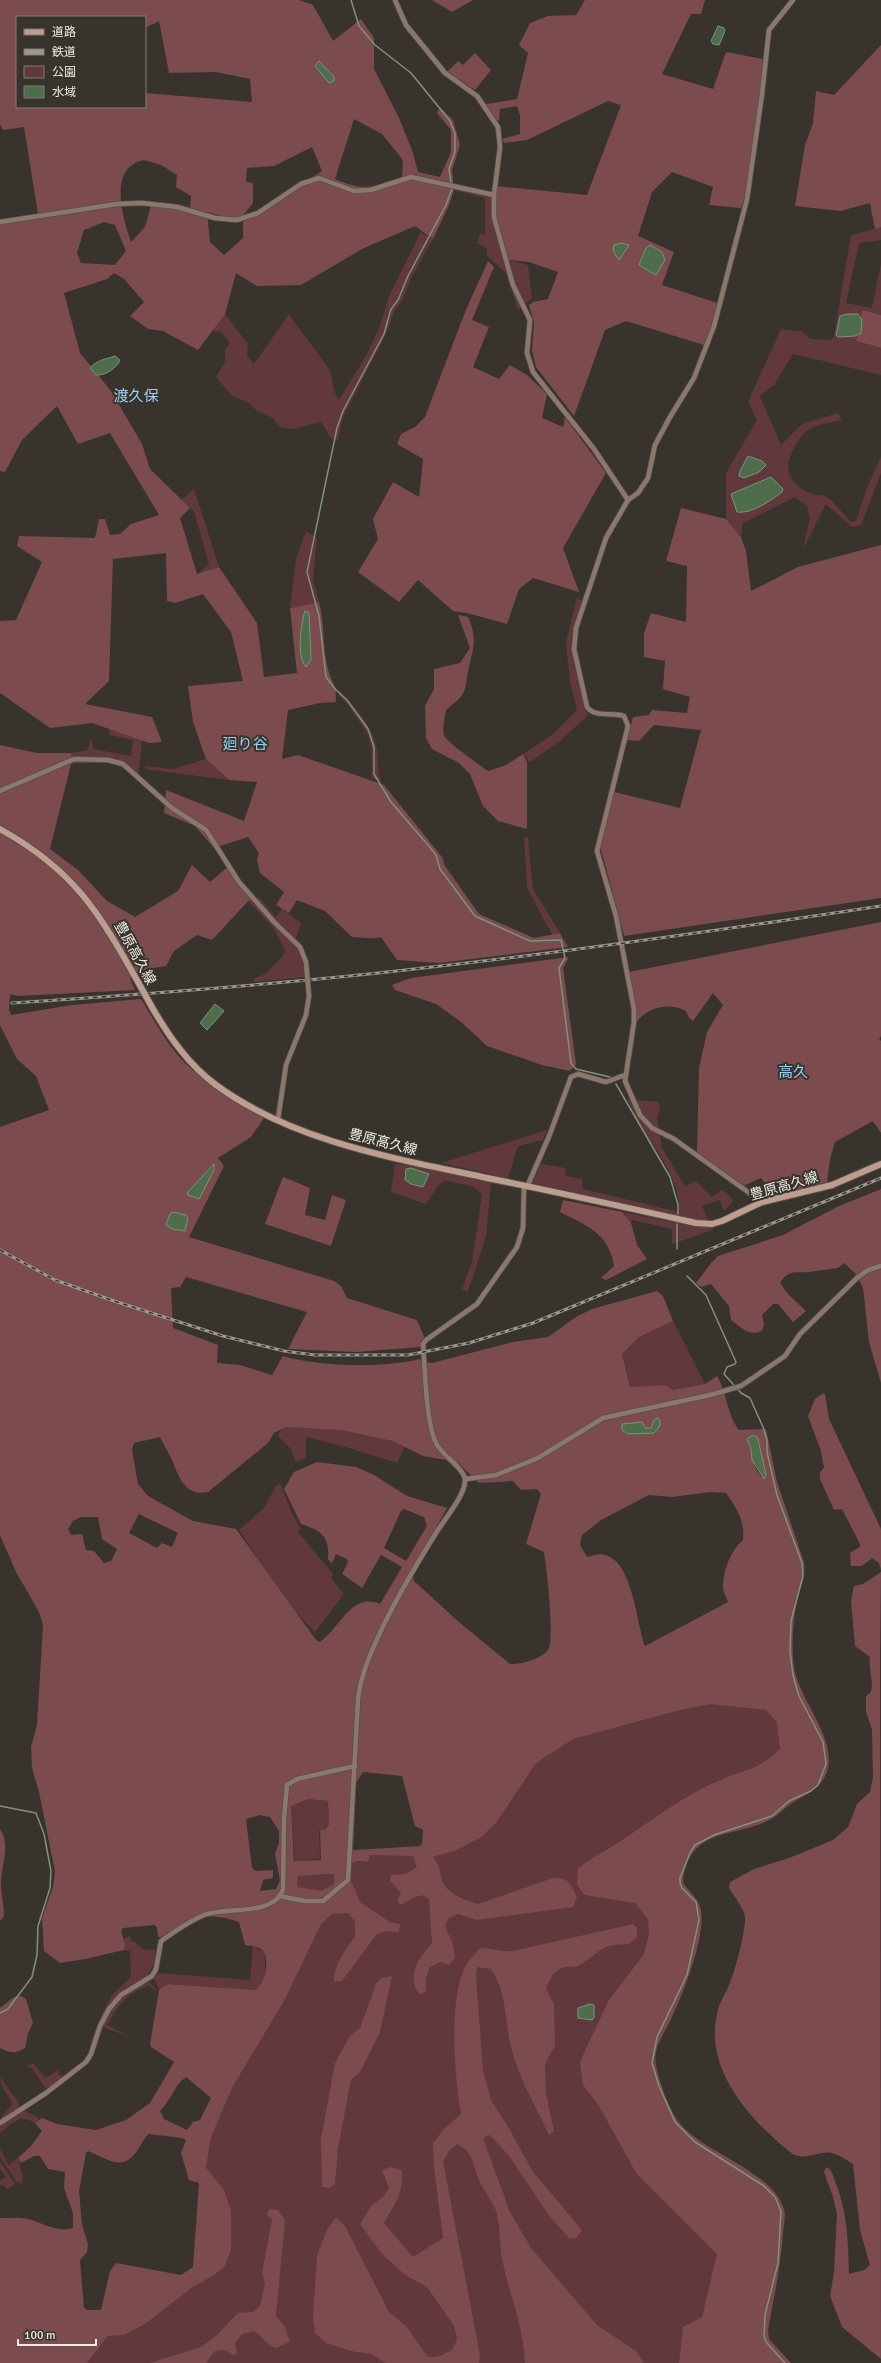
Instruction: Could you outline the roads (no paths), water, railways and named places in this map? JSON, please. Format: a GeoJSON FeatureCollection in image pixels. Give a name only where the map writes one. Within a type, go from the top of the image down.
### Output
{"type":"FeatureCollection","features":[{"type":"Feature","properties":{"kind":"main road","name":"豊原高久線"},"geometry":{"type":"LineString","coordinates":[[0,829],[33,848],[65,874],[76,886],[106,924],[153,1009],[178,1047],[200,1072],[239,1100],[278,1119],[351,1147],[705,1224],[722,1221],[762,1202],[824,1187],[881,1164]]}},
{"type":"Feature","properties":{"kind":"street"},"geometry":{"type":"LineString","coordinates":[[395,0],[406,25],[445,73],[477,96],[494,119],[500,136],[494,195],[494,218],[513,285],[530,320],[527,344],[528,362],[533,372],[594,449],[628,500]]}},
{"type":"Feature","properties":{"kind":"street"},"geometry":{"type":"LineString","coordinates":[[762,1202],[674,1139],[652,1128],[640,1115],[627,1088],[625,1075],[634,1022],[634,1009],[617,922],[597,851],[628,726],[624,716],[591,712],[587,707],[574,649],[576,628],[606,538],[628,500],[638,493],[648,478],[656,445],[683,394],[694,378],[714,326],[747,199],[762,94],[769,30],[793,0]]}},
{"type":"Feature","properties":{"kind":"street"},"geometry":{"type":"LineString","coordinates":[[0,222],[116,204],[142,203],[177,207],[216,218],[237,220],[258,213],[301,184],[319,178],[354,191],[371,190],[395,180],[411,177],[494,195]]}},
{"type":"Feature","properties":{"kind":"street"},"geometry":{"type":"LineString","coordinates":[[0,791],[74,759],[108,760],[123,764],[172,808],[206,830],[240,882],[275,923],[300,947],[306,962],[309,996],[306,1015],[286,1065],[278,1119]]}},
{"type":"Feature","properties":{"kind":"street"},"geometry":{"type":"LineString","coordinates":[[279,1896],[305,1901],[323,1901],[347,1883],[349,1876],[351,1805],[355,1766],[359,1690],[365,1669],[394,1607],[434,1535],[461,1494],[466,1479],[462,1472],[441,1452],[435,1443],[429,1420],[424,1344],[426,1340],[477,1304],[517,1247],[523,1228],[526,1186],[550,1134],[571,1077],[578,1074],[606,1082],[625,1075]]}},
{"type":"Feature","properties":{"kind":"street"},"geometry":{"type":"LineString","coordinates":[[466,1479],[496,1475],[538,1458],[603,1418],[734,1389],[740,1386],[785,1356],[800,1334],[857,1278],[868,1270],[881,1266]]}},
{"type":"Feature","properties":{"kind":"street"},"geometry":{"type":"LineString","coordinates":[[0,2123],[46,2093],[86,2062],[91,2054],[100,2026],[109,2009],[121,1995],[152,1976],[156,1969],[161,1940],[204,1915],[252,1909],[271,1902],[279,1896],[283,1890],[284,1818],[287,1785],[297,1779],[355,1766]]}},
{"type":"Feature","properties":{"kind":"water"},"geometry":{"type":"Polygon","coordinates":[[[718,26],[724,28],[725,31],[719,45],[713,44],[711,41],[718,26]]]}},
{"type":"Feature","properties":{"kind":"water"},"geometry":{"type":"Polygon","coordinates":[[[319,61],[334,77],[334,81],[329,83],[315,66],[319,61]]]}},
{"type":"Feature","properties":{"kind":"water"},"geometry":{"type":"Polygon","coordinates":[[[621,243],[629,245],[619,260],[613,251],[614,245],[621,243]]]}},
{"type":"Feature","properties":{"kind":"water"},"geometry":{"type":"Polygon","coordinates":[[[650,245],[662,252],[665,260],[656,275],[639,265],[646,248],[650,245]]]}},
{"type":"Feature","properties":{"kind":"water"},"geometry":{"type":"Polygon","coordinates":[[[847,314],[858,314],[862,320],[861,333],[855,336],[838,337],[836,335],[840,316],[847,314]]]}},
{"type":"Feature","properties":{"kind":"water"},"geometry":{"type":"Polygon","coordinates":[[[115,356],[120,360],[116,366],[107,373],[96,375],[90,368],[99,361],[115,356]]]}},
{"type":"Feature","properties":{"kind":"water"},"geometry":{"type":"Polygon","coordinates":[[[748,456],[762,461],[766,465],[759,472],[744,478],[739,476],[748,456]]]}},
{"type":"Feature","properties":{"kind":"water"},"geometry":{"type":"Polygon","coordinates":[[[771,477],[783,489],[782,492],[755,509],[737,512],[731,494],[771,477]]]}},
{"type":"Feature","properties":{"kind":"water"},"geometry":{"type":"Polygon","coordinates":[[[305,611],[309,613],[311,655],[311,660],[306,667],[303,662],[300,648],[302,624],[305,611]]]}},
{"type":"Feature","properties":{"kind":"water"},"geometry":{"type":"Polygon","coordinates":[[[215,1004],[224,1011],[207,1030],[200,1023],[215,1004]]]}},
{"type":"Feature","properties":{"kind":"water"},"geometry":{"type":"Polygon","coordinates":[[[214,1164],[214,1170],[199,1199],[188,1195],[187,1193],[214,1164]]]}},
{"type":"Feature","properties":{"kind":"water"},"geometry":{"type":"Polygon","coordinates":[[[411,1168],[429,1174],[423,1187],[411,1184],[405,1180],[406,1169],[411,1168]]]}},
{"type":"Feature","properties":{"kind":"water"},"geometry":{"type":"Polygon","coordinates":[[[173,1212],[186,1215],[188,1218],[185,1231],[172,1229],[166,1225],[170,1214],[173,1212]]]}},
{"type":"Feature","properties":{"kind":"water"},"geometry":{"type":"Polygon","coordinates":[[[658,1418],[660,1420],[660,1426],[654,1433],[628,1434],[622,1430],[622,1424],[642,1422],[645,1428],[651,1428],[654,1420],[658,1418]]]}},
{"type":"Feature","properties":{"kind":"water"},"geometry":{"type":"Polygon","coordinates":[[[751,1436],[756,1436],[758,1439],[766,1475],[764,1479],[752,1460],[751,1448],[747,1439],[751,1436]]]}},
{"type":"Feature","properties":{"kind":"water"},"geometry":{"type":"Polygon","coordinates":[[[590,2004],[594,2005],[594,2018],[592,2020],[578,2018],[578,2008],[590,2004]]]}},
{"type":"Feature","properties":{"kind":"waterway"},"geometry":{"type":"LineString","coordinates":[[351,0],[359,26],[375,45],[411,73],[450,121],[455,134],[455,152],[449,169],[452,189],[446,205],[408,276],[398,300],[391,309],[384,334],[343,411],[337,428],[307,572],[319,616],[326,677],[336,690],[347,700],[368,729],[374,747],[374,774],[391,802],[436,855],[440,869],[475,916],[530,941],[561,940],[565,958],[559,968],[571,1063],[576,1069],[610,1077]]}},
{"type":"Feature","properties":{"kind":"waterway"},"geometry":{"type":"LineString","coordinates":[[616,1084],[670,1177],[678,1205],[678,1214]]}},
{"type":"Feature","properties":{"kind":"waterway"},"geometry":{"type":"LineString","coordinates":[[677,1224],[677,1249]]}},
{"type":"Feature","properties":{"kind":"waterway"},"geometry":{"type":"LineString","coordinates":[[687,1276],[706,1295],[736,1362],[735,1364],[727,1367],[724,1374],[741,1393],[750,1398],[767,1440],[767,1452],[777,1495],[802,1563],[803,1576],[791,1621],[790,1652],[793,1675],[799,1696],[823,1742],[826,1764],[818,1785],[811,1791],[789,1801],[772,1816],[714,1835],[695,1845],[690,1853],[680,1878],[680,1883],[682,1888],[696,1902],[699,1920],[687,1975],[657,2037],[652,2063],[659,2086],[675,2122],[695,2142],[764,2186],[775,2197],[781,2211],[778,2263],[765,2315],[764,2336],[766,2342],[785,2363]]}},
{"type":"Feature","properties":{"kind":"waterway"},"geometry":{"type":"LineString","coordinates":[[0,1806],[36,1813],[44,1834],[51,1871],[50,1888],[38,1926],[37,1955],[32,1977],[8,2009],[0,2013]]}},
{"type":"Feature","properties":{"kind":"railway"},"geometry":{"type":"LineString","coordinates":[[12,1003],[218,988],[423,968],[652,939],[881,906]]}},
{"type":"Feature","properties":{"kind":"railway"},"geometry":{"type":"LineString","coordinates":[[0,1250],[55,1280],[114,1301],[223,1336],[284,1351],[315,1355],[408,1355],[469,1343],[533,1323],[881,1178]]}},
{"type":"Feature","properties":{"kind":"district","name":"渡久保"},"geometry":{"type":"Point","coordinates":[136,396]}},
{"type":"Feature","properties":{"kind":"district","name":"廻り谷"},"geometry":{"type":"Point","coordinates":[245,744]}},
{"type":"Feature","properties":{"kind":"district","name":"高久"},"geometry":{"type":"Point","coordinates":[793,1072]}}]}
